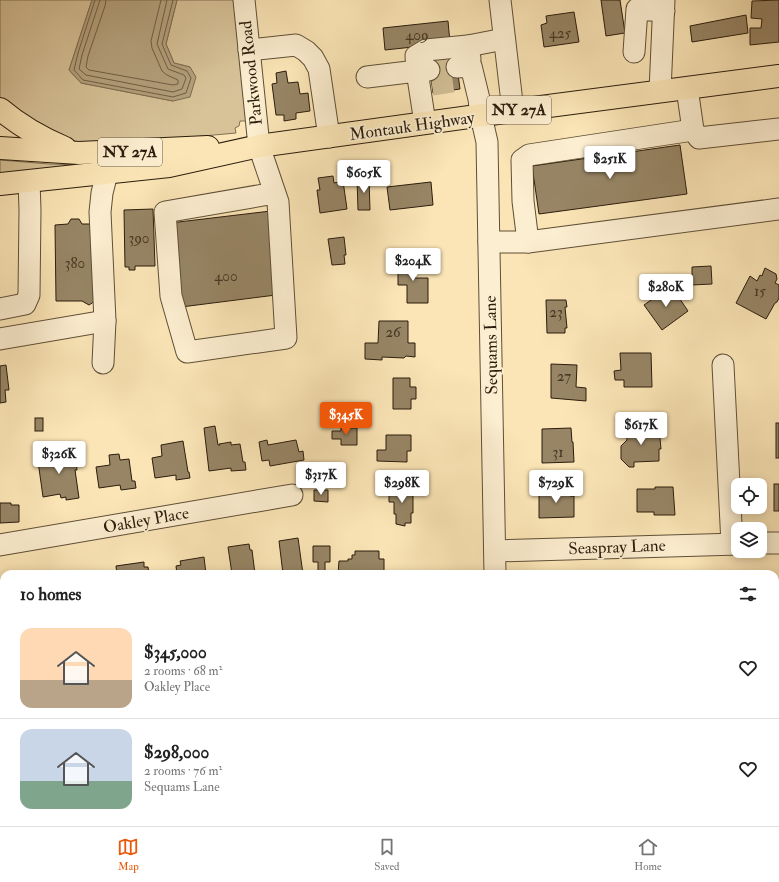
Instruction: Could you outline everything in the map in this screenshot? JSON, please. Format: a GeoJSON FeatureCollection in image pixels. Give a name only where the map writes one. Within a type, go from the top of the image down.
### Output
{"type":"FeatureCollection","features":[{"type":"Feature","properties":{"kind":"main road","name":"Montauk Highway"},"geometry":{"type":"LineString","coordinates":[[0,184],[169,166],[259,146],[779,76]]}},
{"type":"Feature","properties":{"kind":"main road"},"geometry":{"type":"LineString","coordinates":[[0,109],[25,128],[41,137],[79,153]]}},
{"type":"Feature","properties":{"kind":"main road","name":"Montauk Highway"},"geometry":{"type":"LineString","coordinates":[[0,148],[79,153],[124,152],[168,148],[259,146]]}},
{"type":"Feature","properties":{"kind":"street","name":"Parkwood Road"},"geometry":{"type":"LineString","coordinates":[[244,0],[259,146],[276,199],[286,338],[187,352],[171,296],[165,212],[276,199]]}},
{"type":"Feature","properties":{"kind":"street"},"geometry":{"type":"LineString","coordinates":[[500,0],[513,111]]}},
{"type":"Feature","properties":{"kind":"street"},"geometry":{"type":"LineString","coordinates":[[634,52],[637,10],[664,5],[660,91]]}},
{"type":"Feature","properties":{"kind":"street"},"geometry":{"type":"LineString","coordinates":[[425,124],[425,78],[416,56],[426,50],[468,46],[504,39]]}},
{"type":"Feature","properties":{"kind":"street"},"geometry":{"type":"LineString","coordinates":[[249,50],[296,45],[306,51],[313,58],[319,69],[329,137]]}},
{"type":"Feature","properties":{"kind":"street","name":"Sequams Lane"},"geometry":{"type":"LineString","coordinates":[[468,46],[465,73],[479,99],[487,142],[495,570]]}},
{"type":"Feature","properties":{"kind":"street"},"geometry":{"type":"LineString","coordinates":[[367,77],[425,78]]}},
{"type":"Feature","properties":{"kind":"street"},"geometry":{"type":"LineString","coordinates":[[687,88],[693,130],[699,138],[779,129]]}},
{"type":"Feature","properties":{"kind":"street"},"geometry":{"type":"LineString","coordinates":[[528,242],[523,201],[522,160],[529,155],[693,130]]}},
{"type":"Feature","properties":{"kind":"street"},"geometry":{"type":"LineString","coordinates":[[103,363],[105,321],[100,212],[102,193],[107,173]]}},
{"type":"Feature","properties":{"kind":"street"},"geometry":{"type":"LineString","coordinates":[[0,309],[25,304],[29,296],[30,210],[28,182]]}},
{"type":"Feature","properties":{"kind":"street"},"geometry":{"type":"LineString","coordinates":[[489,242],[528,242],[779,209]]}},
{"type":"Feature","properties":{"kind":"street"},"geometry":{"type":"LineString","coordinates":[[0,339],[105,321]]}},
{"type":"Feature","properties":{"kind":"street"},"geometry":{"type":"LineString","coordinates":[[723,365],[734,522]]}},
{"type":"Feature","properties":{"kind":"street","name":"Oakley Place"},"geometry":{"type":"LineString","coordinates":[[0,546],[292,495]]}},
{"type":"Feature","properties":{"kind":"street"},"geometry":{"type":"LineString","coordinates":[[767,543],[779,543]]}},
{"type":"Feature","properties":{"kind":"street","name":"Seaspray Lane"},"geometry":{"type":"LineString","coordinates":[[495,551],[731,544]]}},
{"type":"Feature","properties":{"kind":"shaded area"},"geometry":{"type":"Polygon","coordinates":[[[0,0],[92,0],[69,70],[81,83],[173,101],[190,67],[174,63],[166,44],[177,0],[234,0],[246,121],[240,121],[239,126],[235,128],[236,133],[93,146],[57,136],[0,101],[0,0]]]}},
{"type":"Feature","properties":{"kind":"shaded area"},"geometry":{"type":"Polygon","coordinates":[[[0,160],[49,164],[94,165],[0,177],[0,160]]]}},
{"type":"Feature","properties":{"kind":"water"},"geometry":{"type":"Polygon","coordinates":[[[92,0],[177,0],[166,44],[174,63],[190,67],[196,77],[190,97],[173,101],[81,83],[69,70],[92,0]]]}},
{"type":"Feature","properties":{"kind":"building"},"geometry":{"type":"Polygon","coordinates":[[[601,0],[620,0],[625,33],[606,36],[601,0]]]}},
{"type":"Feature","properties":{"kind":"building"},"geometry":{"type":"Polygon","coordinates":[[[779,0],[779,42],[750,45],[750,28],[761,28],[762,19],[751,18],[752,1],[779,0]]]}},
{"type":"Feature","properties":{"kind":"building"},"geometry":{"type":"Polygon","coordinates":[[[574,12],[579,42],[544,47],[541,25],[547,23],[546,16],[574,12]]]}},
{"type":"Feature","properties":{"kind":"building"},"geometry":{"type":"Polygon","coordinates":[[[746,15],[748,33],[692,42],[690,26],[746,15]]]}},
{"type":"Feature","properties":{"kind":"building"},"geometry":{"type":"Polygon","coordinates":[[[448,21],[450,43],[385,50],[383,28],[448,21]]]}},
{"type":"Feature","properties":{"kind":"building"},"geometry":{"type":"Polygon","coordinates":[[[455,52],[460,89],[433,93],[428,55],[455,52]]]}},
{"type":"Feature","properties":{"kind":"building"},"geometry":{"type":"Polygon","coordinates":[[[286,71],[288,83],[298,82],[300,94],[308,93],[310,111],[296,113],[296,119],[284,121],[284,115],[276,115],[272,84],[277,83],[276,73],[286,71]]]}},
{"type":"Feature","properties":{"kind":"building"},"geometry":{"type":"Polygon","coordinates":[[[680,145],[687,194],[539,214],[532,166],[680,145]]]}},
{"type":"Feature","properties":{"kind":"building"},"geometry":{"type":"Polygon","coordinates":[[[333,176],[334,183],[343,181],[347,209],[320,213],[317,190],[320,190],[318,178],[333,176]]]}},
{"type":"Feature","properties":{"kind":"building"},"geometry":{"type":"Polygon","coordinates":[[[357,179],[369,179],[370,210],[358,210],[357,179]]]}},
{"type":"Feature","properties":{"kind":"building"},"geometry":{"type":"Polygon","coordinates":[[[431,182],[433,205],[390,210],[387,187],[431,182]]]}},
{"type":"Feature","properties":{"kind":"building"},"geometry":{"type":"Polygon","coordinates":[[[153,209],[155,266],[135,266],[135,270],[129,270],[129,267],[125,267],[124,210],[153,209]]]}},
{"type":"Feature","properties":{"kind":"building"},"geometry":{"type":"Polygon","coordinates":[[[271,211],[276,295],[181,307],[170,223],[271,211]]]}},
{"type":"Feature","properties":{"kind":"building"},"geometry":{"type":"Polygon","coordinates":[[[71,219],[79,219],[82,224],[94,224],[95,301],[89,305],[82,301],[56,301],[55,225],[68,224],[71,219]]]}},
{"type":"Feature","properties":{"kind":"building"},"geometry":{"type":"Polygon","coordinates":[[[344,237],[346,255],[344,255],[345,264],[332,265],[328,239],[344,237]]]}},
{"type":"Feature","properties":{"kind":"building"},"geometry":{"type":"Polygon","coordinates":[[[404,256],[412,256],[412,264],[415,264],[415,278],[428,278],[428,303],[407,303],[407,285],[398,285],[398,264],[404,264],[404,256]]]}},
{"type":"Feature","properties":{"kind":"building"},"geometry":{"type":"Polygon","coordinates":[[[711,266],[712,284],[692,285],[692,267],[711,266]]]}},
{"type":"Feature","properties":{"kind":"building"},"geometry":{"type":"Polygon","coordinates":[[[765,268],[776,274],[777,279],[775,283],[779,285],[779,298],[766,319],[736,303],[750,276],[757,281],[760,275],[762,276],[765,268]]]}},
{"type":"Feature","properties":{"kind":"building"},"geometry":{"type":"Polygon","coordinates":[[[671,286],[688,311],[662,330],[644,305],[671,286]]]}},
{"type":"Feature","properties":{"kind":"building"},"geometry":{"type":"Polygon","coordinates":[[[546,300],[566,300],[567,307],[565,307],[567,328],[565,328],[565,333],[547,333],[546,300]]]}},
{"type":"Feature","properties":{"kind":"building"},"geometry":{"type":"Polygon","coordinates":[[[379,321],[408,321],[408,343],[415,343],[415,357],[382,357],[382,360],[365,359],[365,343],[378,343],[379,321]]]}},
{"type":"Feature","properties":{"kind":"building"},"geometry":{"type":"Polygon","coordinates":[[[620,353],[651,353],[652,387],[624,387],[624,380],[615,380],[614,371],[621,370],[620,353]]]}},
{"type":"Feature","properties":{"kind":"building"},"geometry":{"type":"Polygon","coordinates":[[[551,364],[577,365],[576,387],[586,388],[586,401],[551,398],[551,364]]]}},
{"type":"Feature","properties":{"kind":"building"},"geometry":{"type":"Polygon","coordinates":[[[6,365],[9,390],[5,390],[6,402],[0,403],[0,366],[6,365]]]}},
{"type":"Feature","properties":{"kind":"building"},"geometry":{"type":"Polygon","coordinates":[[[393,378],[410,378],[410,387],[416,387],[416,399],[411,399],[411,409],[393,409],[393,378]]]}},
{"type":"Feature","properties":{"kind":"building"},"geometry":{"type":"Polygon","coordinates":[[[354,407],[369,407],[369,421],[354,421],[354,407]]]}},
{"type":"Feature","properties":{"kind":"building"},"geometry":{"type":"Polygon","coordinates":[[[35,418],[43,418],[43,431],[35,431],[35,418]]]}},
{"type":"Feature","properties":{"kind":"building"},"geometry":{"type":"Polygon","coordinates":[[[776,423],[779,423],[779,458],[776,458],[776,423]]]}},
{"type":"Feature","properties":{"kind":"building"},"geometry":{"type":"Polygon","coordinates":[[[215,426],[218,445],[231,442],[231,445],[240,444],[246,470],[231,471],[231,468],[209,471],[204,428],[215,426]]]}},
{"type":"Feature","properties":{"kind":"building"},"geometry":{"type":"Polygon","coordinates":[[[659,427],[661,449],[659,449],[659,461],[634,462],[634,467],[629,467],[621,459],[621,446],[627,440],[626,431],[631,431],[631,428],[659,427]]]}},
{"type":"Feature","properties":{"kind":"building"},"geometry":{"type":"Polygon","coordinates":[[[341,428],[357,428],[357,445],[341,445],[341,439],[332,439],[332,431],[341,431],[341,428]]]}},
{"type":"Feature","properties":{"kind":"building"},"geometry":{"type":"Polygon","coordinates":[[[571,428],[574,462],[542,463],[542,429],[571,428]]]}},
{"type":"Feature","properties":{"kind":"building"},"geometry":{"type":"Polygon","coordinates":[[[386,435],[411,435],[411,451],[407,451],[407,462],[377,461],[377,450],[386,450],[386,435]]]}},
{"type":"Feature","properties":{"kind":"building"},"geometry":{"type":"Polygon","coordinates":[[[267,440],[268,445],[296,440],[299,452],[303,451],[304,460],[270,466],[269,460],[262,461],[259,442],[267,440]]]}},
{"type":"Feature","properties":{"kind":"building"},"geometry":{"type":"Polygon","coordinates":[[[183,441],[190,478],[176,480],[176,475],[155,478],[152,458],[162,456],[161,445],[183,441]]]}},
{"type":"Feature","properties":{"kind":"building"},"geometry":{"type":"Polygon","coordinates":[[[61,451],[61,454],[75,452],[77,470],[75,470],[79,498],[66,500],[66,497],[61,498],[60,494],[43,497],[37,454],[61,451]]]}},
{"type":"Feature","properties":{"kind":"building"},"geometry":{"type":"Polygon","coordinates":[[[119,454],[120,460],[129,459],[132,481],[135,481],[136,488],[121,490],[120,485],[99,488],[96,467],[110,465],[109,455],[119,454]]]}},
{"type":"Feature","properties":{"kind":"building"},"geometry":{"type":"Polygon","coordinates":[[[774,484],[779,484],[779,511],[774,511],[774,484]]]}},
{"type":"Feature","properties":{"kind":"building"},"geometry":{"type":"Polygon","coordinates":[[[389,486],[400,486],[400,488],[410,488],[410,490],[413,490],[413,513],[411,513],[411,523],[405,523],[405,526],[396,524],[394,502],[389,502],[389,486]]]}},
{"type":"Feature","properties":{"kind":"building"},"geometry":{"type":"Polygon","coordinates":[[[655,487],[673,487],[675,515],[654,515],[654,512],[637,512],[637,489],[655,489],[655,487]]]}},
{"type":"Feature","properties":{"kind":"building"},"geometry":{"type":"Polygon","coordinates":[[[560,488],[560,490],[569,490],[570,496],[574,496],[574,517],[539,518],[539,489],[560,488]]]}},
{"type":"Feature","properties":{"kind":"building"},"geometry":{"type":"Polygon","coordinates":[[[314,490],[328,490],[328,502],[314,501],[314,490]]]}},
{"type":"Feature","properties":{"kind":"building"},"geometry":{"type":"Polygon","coordinates":[[[0,503],[19,505],[19,522],[0,523],[0,503]]]}},
{"type":"Feature","properties":{"kind":"building"},"geometry":{"type":"Polygon","coordinates":[[[298,538],[302,570],[283,570],[279,541],[298,538]]]}},
{"type":"Feature","properties":{"kind":"building"},"geometry":{"type":"Polygon","coordinates":[[[249,544],[250,550],[252,550],[254,570],[231,570],[228,547],[249,544]]]}},
{"type":"Feature","properties":{"kind":"building"},"geometry":{"type":"Polygon","coordinates":[[[313,546],[330,546],[330,562],[325,562],[325,570],[318,570],[318,562],[313,562],[313,546]]]}},
{"type":"Feature","properties":{"kind":"building"},"geometry":{"type":"Polygon","coordinates":[[[355,551],[379,551],[379,559],[384,559],[384,570],[338,570],[339,561],[348,561],[348,559],[352,559],[352,555],[355,555],[355,551]]]}},
{"type":"Feature","properties":{"kind":"building"},"geometry":{"type":"Polygon","coordinates":[[[204,557],[206,570],[176,570],[176,566],[181,565],[180,561],[204,557]]]}},
{"type":"Feature","properties":{"kind":"building"},"geometry":{"type":"Polygon","coordinates":[[[144,562],[144,567],[148,567],[148,570],[116,570],[116,566],[144,562]]]}},
{"type":"Feature","properties":{"kind":"tunnel"},"geometry":{"type":"LineString","coordinates":[[430,70],[457,67]]}},
{"type":"Feature","properties":{"kind":"tunnel"},"geometry":{"type":"LineString","coordinates":[[432,85],[459,81]]}}]}
